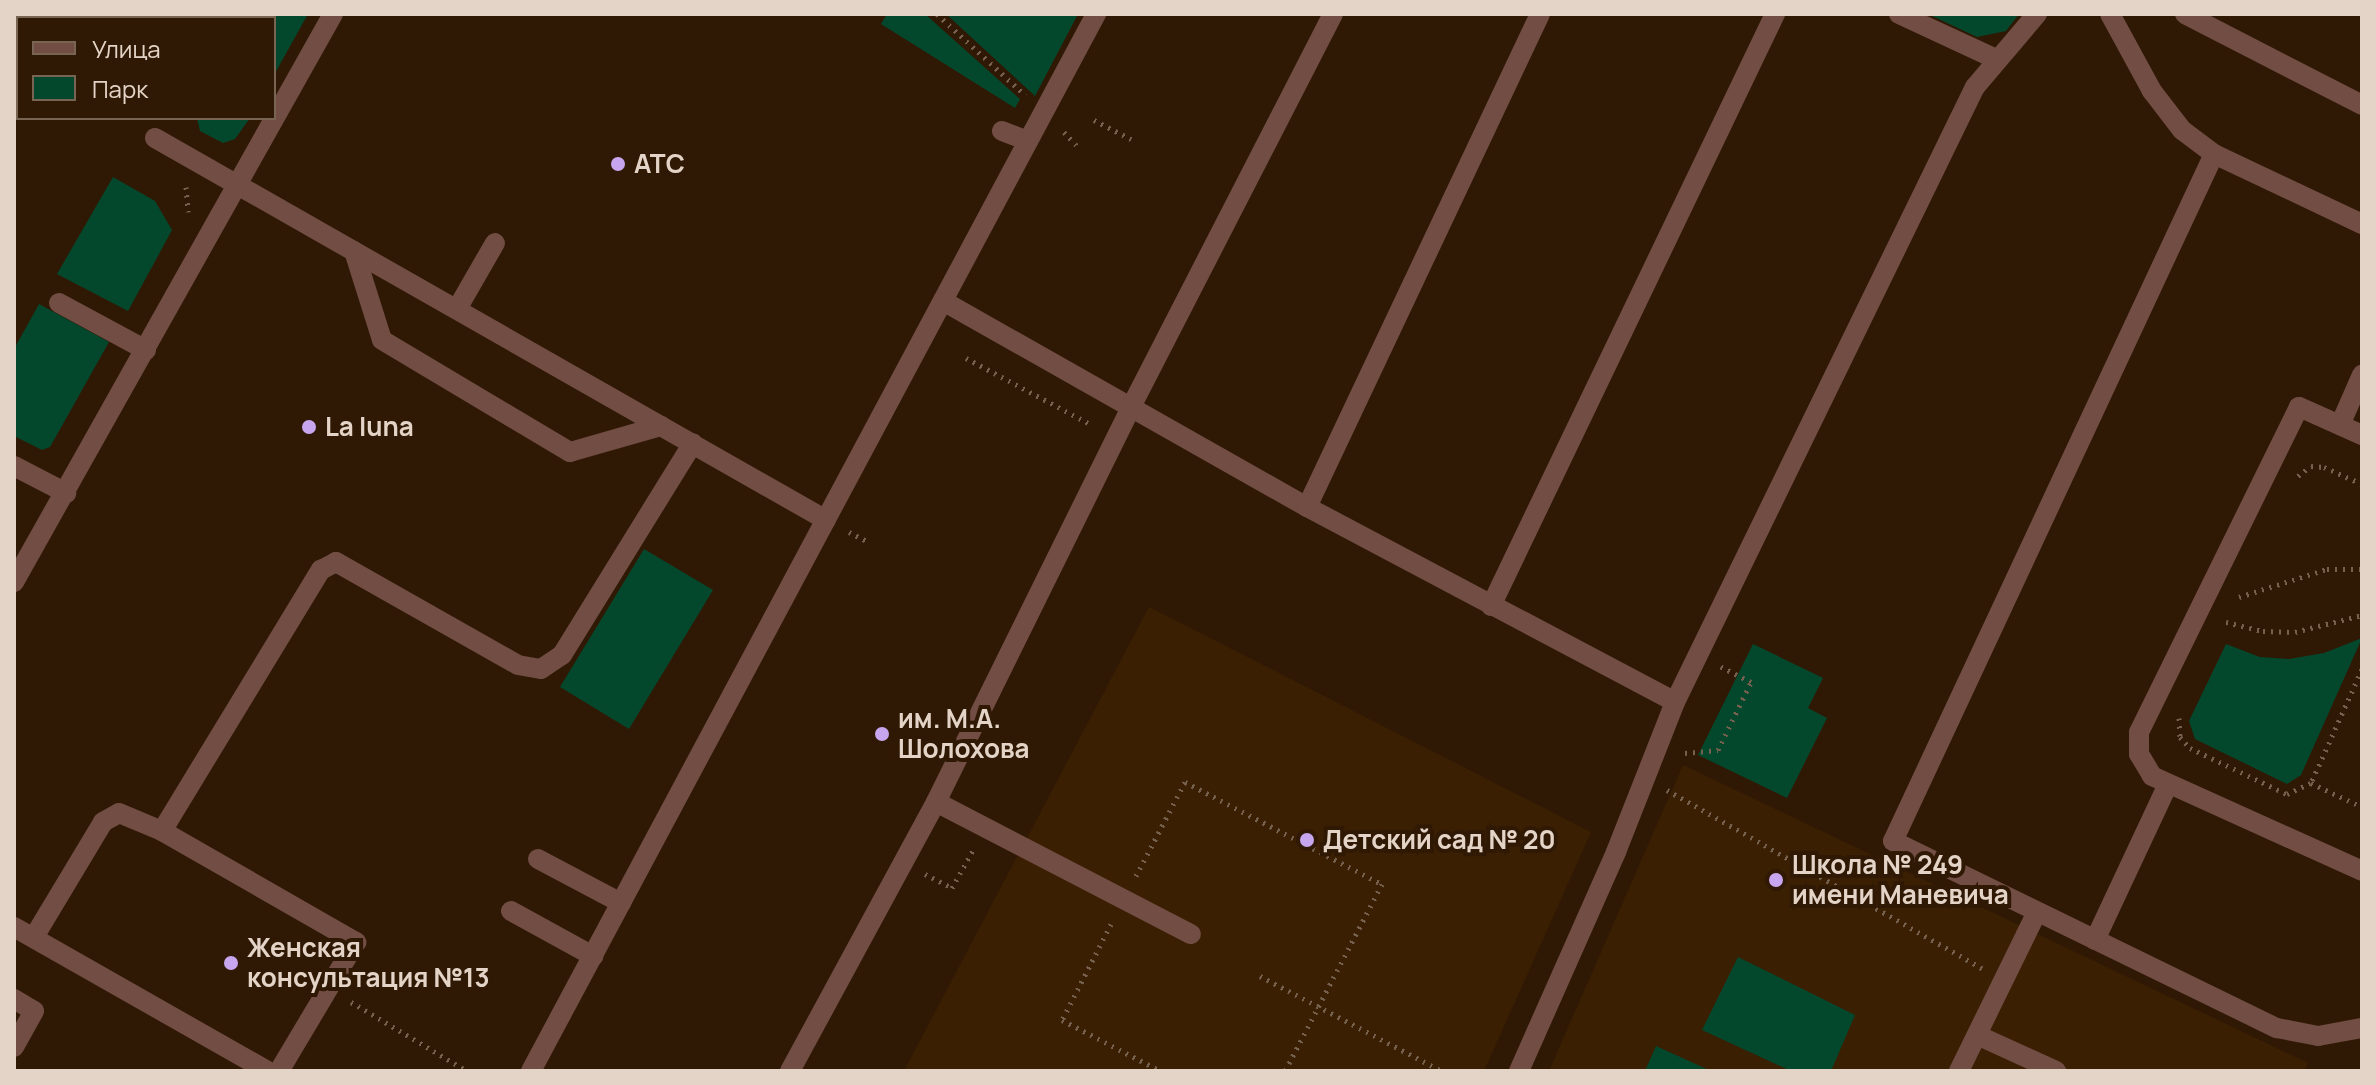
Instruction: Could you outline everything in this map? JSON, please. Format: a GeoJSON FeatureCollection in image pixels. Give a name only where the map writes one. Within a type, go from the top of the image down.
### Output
{"type":"FeatureCollection","features":[{"type":"Feature","properties":{"kind":"street"},"geometry":{"type":"LineString","coordinates":[[276,117],[333,14]]}},
{"type":"Feature","properties":{"kind":"street"},"geometry":{"type":"LineString","coordinates":[[531,1071],[1096,14]]}},
{"type":"Feature","properties":{"kind":"street"},"geometry":{"type":"LineString","coordinates":[[790,1071],[936,802],[1131,407],[1333,14]]}},
{"type":"Feature","properties":{"kind":"street"},"geometry":{"type":"LineString","coordinates":[[1307,507],[1540,14]]}},
{"type":"Feature","properties":{"kind":"street"},"geometry":{"type":"LineString","coordinates":[[1491,606],[1775,14]]}},
{"type":"Feature","properties":{"kind":"street"},"geometry":{"type":"LineString","coordinates":[[1899,14],[1998,60]]}},
{"type":"Feature","properties":{"kind":"street"},"geometry":{"type":"LineString","coordinates":[[1519,1071],[1646,778],[1675,702],[1975,87],[2037,14]]}},
{"type":"Feature","properties":{"kind":"street"},"geometry":{"type":"LineString","coordinates":[[2110,14],[2152,91],[2182,130],[2214,154],[2362,224]]}},
{"type":"Feature","properties":{"kind":"street"},"geometry":{"type":"LineString","coordinates":[[2185,14],[2362,105]]}},
{"type":"Feature","properties":{"kind":"street"},"geometry":{"type":"LineString","coordinates":[[14,582],[274,120]]}},
{"type":"Feature","properties":{"kind":"street"},"geometry":{"type":"LineString","coordinates":[[1002,131],[1028,141]]}},
{"type":"Feature","properties":{"kind":"street"},"geometry":{"type":"LineString","coordinates":[[155,138],[826,520]]}},
{"type":"Feature","properties":{"kind":"street"},"geometry":{"type":"LineString","coordinates":[[2214,154],[1893,841],[2277,1028],[2318,1036],[2362,1028]]}},
{"type":"Feature","properties":{"kind":"street"},"geometry":{"type":"LineString","coordinates":[[457,309],[495,243]]}},
{"type":"Feature","properties":{"kind":"street"},"geometry":{"type":"LineString","coordinates":[[354,251],[382,340],[570,452],[661,426]]}},
{"type":"Feature","properties":{"kind":"street"},"geometry":{"type":"LineString","coordinates":[[943,301],[1307,507],[1675,702]]}},
{"type":"Feature","properties":{"kind":"street"},"geometry":{"type":"LineString","coordinates":[[59,303],[146,350]]}},
{"type":"Feature","properties":{"kind":"street"},"geometry":{"type":"LineString","coordinates":[[2340,425],[2362,375]]}},
{"type":"Feature","properties":{"kind":"street"},"geometry":{"type":"LineString","coordinates":[[2362,435],[2299,407],[2139,732],[2139,754],[2152,776],[2362,871]]}},
{"type":"Feature","properties":{"kind":"street"},"geometry":{"type":"LineString","coordinates":[[162,831],[321,570],[336,562],[518,665],[541,669],[562,655],[693,443]]}},
{"type":"Feature","properties":{"kind":"street"},"geometry":{"type":"LineString","coordinates":[[14,466],[66,493]]}},
{"type":"Feature","properties":{"kind":"street"},"geometry":{"type":"LineString","coordinates":[[2095,940],[2168,784]]}},
{"type":"Feature","properties":{"kind":"street"},"geometry":{"type":"LineString","coordinates":[[936,802],[1191,934]]}},
{"type":"Feature","properties":{"kind":"street"},"geometry":{"type":"LineString","coordinates":[[34,937],[103,822],[119,813],[162,831],[356,942],[279,1071]]}},
{"type":"Feature","properties":{"kind":"street"},"geometry":{"type":"LineString","coordinates":[[538,859],[621,903]]}},
{"type":"Feature","properties":{"kind":"street"},"geometry":{"type":"LineString","coordinates":[[511,911],[593,956]]}},
{"type":"Feature","properties":{"kind":"street"},"geometry":{"type":"LineString","coordinates":[[1959,1071],[2037,912]]}},
{"type":"Feature","properties":{"kind":"street"},"geometry":{"type":"LineString","coordinates":[[14,927],[267,1071]]}},
{"type":"Feature","properties":{"kind":"street"},"geometry":{"type":"LineString","coordinates":[[14,999],[34,1011],[14,1047]]}},
{"type":"Feature","properties":{"kind":"street"},"geometry":{"type":"LineString","coordinates":[[1977,1035],[2056,1071]]}},
{"type":"Feature","properties":{"kind":"path"},"geometry":{"type":"LineString","coordinates":[[937,14],[1037,106]]}},
{"type":"Feature","properties":{"kind":"path"},"geometry":{"type":"LineString","coordinates":[[1094,120],[1131,139]]}},
{"type":"Feature","properties":{"kind":"path"},"geometry":{"type":"LineString","coordinates":[[966,358],[1117,438]]}},
{"type":"Feature","properties":{"kind":"path"},"geometry":{"type":"LineString","coordinates":[[2293,487],[2300,473],[2311,466],[2324,467],[2362,484]]}},
{"type":"Feature","properties":{"kind":"path"},"geometry":{"type":"LineString","coordinates":[[2239,597],[2327,569],[2362,569]]}},
{"type":"Feature","properties":{"kind":"path"},"geometry":{"type":"LineString","coordinates":[[2219,636],[2245,583]]}},
{"type":"Feature","properties":{"kind":"path"},"geometry":{"type":"LineString","coordinates":[[2226,622],[2263,631],[2295,632],[2362,615]]}},
{"type":"Feature","properties":{"kind":"path"},"geometry":{"type":"LineString","coordinates":[[1655,756],[1718,750],[1751,682],[1699,657]]}},
{"type":"Feature","properties":{"kind":"path"},"geometry":{"type":"LineString","coordinates":[[2184,707],[2177,721],[2180,737],[2190,748],[2287,794],[2311,783],[2362,669]]}},
{"type":"Feature","properties":{"kind":"path"},"geometry":{"type":"LineString","coordinates":[[1646,778],[2004,980]]}},
{"type":"Feature","properties":{"kind":"path"},"geometry":{"type":"LineString","coordinates":[[1161,1071],[1062,1020],[1185,782],[1382,884],[1285,1071]]}},
{"type":"Feature","properties":{"kind":"path"},"geometry":{"type":"LineString","coordinates":[[2311,783],[2362,807]]}},
{"type":"Feature","properties":{"kind":"path"},"geometry":{"type":"LineString","coordinates":[[903,862],[952,888],[985,828]]}},
{"type":"Feature","properties":{"kind":"path"},"geometry":{"type":"LineString","coordinates":[[1260,976],[1442,1071]]}},
{"type":"Feature","properties":{"kind":"path"},"geometry":{"type":"LineString","coordinates":[[329,989],[467,1071]]}},
{"type":"Feature","properties":{"kind":"shaded area","name":"Детский сад № 20"},"geometry":{"type":"Polygon","coordinates":[[[1149,607],[1591,832],[1484,1071],[904,1071],[1149,607]]]}},
{"type":"Feature","properties":{"kind":"shaded area","name":"Школа № 249 имени Маневича"},"geometry":{"type":"Polygon","coordinates":[[[1683,765],[2308,1063],[2304,1071],[1549,1071],[1683,765]]]}},
{"type":"Feature","properties":{"kind":"green space"},"geometry":{"type":"Polygon","coordinates":[[[308,14],[276,71],[276,16],[253,16],[308,14]]]}},
{"type":"Feature","properties":{"kind":"green space"},"geometry":{"type":"Polygon","coordinates":[[[887,14],[925,14],[1020,99],[1015,108],[881,24],[887,14]]]}},
{"type":"Feature","properties":{"kind":"green space"},"geometry":{"type":"Polygon","coordinates":[[[946,14],[1078,14],[1035,96],[946,14]]]}},
{"type":"Feature","properties":{"kind":"green space"},"geometry":{"type":"Polygon","coordinates":[[[1928,14],[2019,14],[2006,31],[1977,37],[1928,14]]]}},
{"type":"Feature","properties":{"kind":"green space"},"geometry":{"type":"Polygon","coordinates":[[[197,120],[249,120],[235,139],[223,143],[200,131],[197,120]]]}},
{"type":"Feature","properties":{"kind":"green space"},"geometry":{"type":"Polygon","coordinates":[[[113,177],[155,201],[172,230],[128,311],[57,274],[113,177]]]}},
{"type":"Feature","properties":{"kind":"green space"},"geometry":{"type":"Polygon","coordinates":[[[39,304],[109,342],[50,447],[42,450],[14,436],[14,349],[39,304]]]}},
{"type":"Feature","properties":{"kind":"green space"},"geometry":{"type":"Polygon","coordinates":[[[644,549],[713,590],[629,729],[560,687],[644,549]]]}},
{"type":"Feature","properties":{"kind":"green space"},"geometry":{"type":"Polygon","coordinates":[[[2362,638],[2301,775],[2287,784],[2195,739],[2189,721],[2226,644],[2260,657],[2289,659],[2324,653],[2362,638]]]}},
{"type":"Feature","properties":{"kind":"green space"},"geometry":{"type":"Polygon","coordinates":[[[1753,644],[1823,678],[1808,708],[1827,718],[1787,798],[1698,755],[1753,644]]]}},
{"type":"Feature","properties":{"kind":"green space"},"geometry":{"type":"Polygon","coordinates":[[[1738,957],[1855,1015],[1831,1071],[1791,1071],[1702,1030],[1738,957]]]}},
{"type":"Feature","properties":{"kind":"green space"},"geometry":{"type":"Polygon","coordinates":[[[1656,1046],[1711,1071],[1645,1071],[1656,1046]]]}},
{"type":"Feature","properties":{"kind":"place","name":"АТС"},"geometry":{"type":"Point","coordinates":[618,164]}},
{"type":"Feature","properties":{"kind":"place","name":"La luna"},"geometry":{"type":"Point","coordinates":[309,427]}},
{"type":"Feature","properties":{"kind":"place","name":"им. М.А. Шолохова"},"geometry":{"type":"Point","coordinates":[882,734]}},
{"type":"Feature","properties":{"kind":"place","name":"Детский сад № 20"},"geometry":{"type":"Point","coordinates":[1307,840]}},
{"type":"Feature","properties":{"kind":"place","name":"Школа № 249 имени Маневича"},"geometry":{"type":"Point","coordinates":[1776,880]}},
{"type":"Feature","properties":{"kind":"place","name":"Женская консультация №13"},"geometry":{"type":"Point","coordinates":[231,963]}}]}
